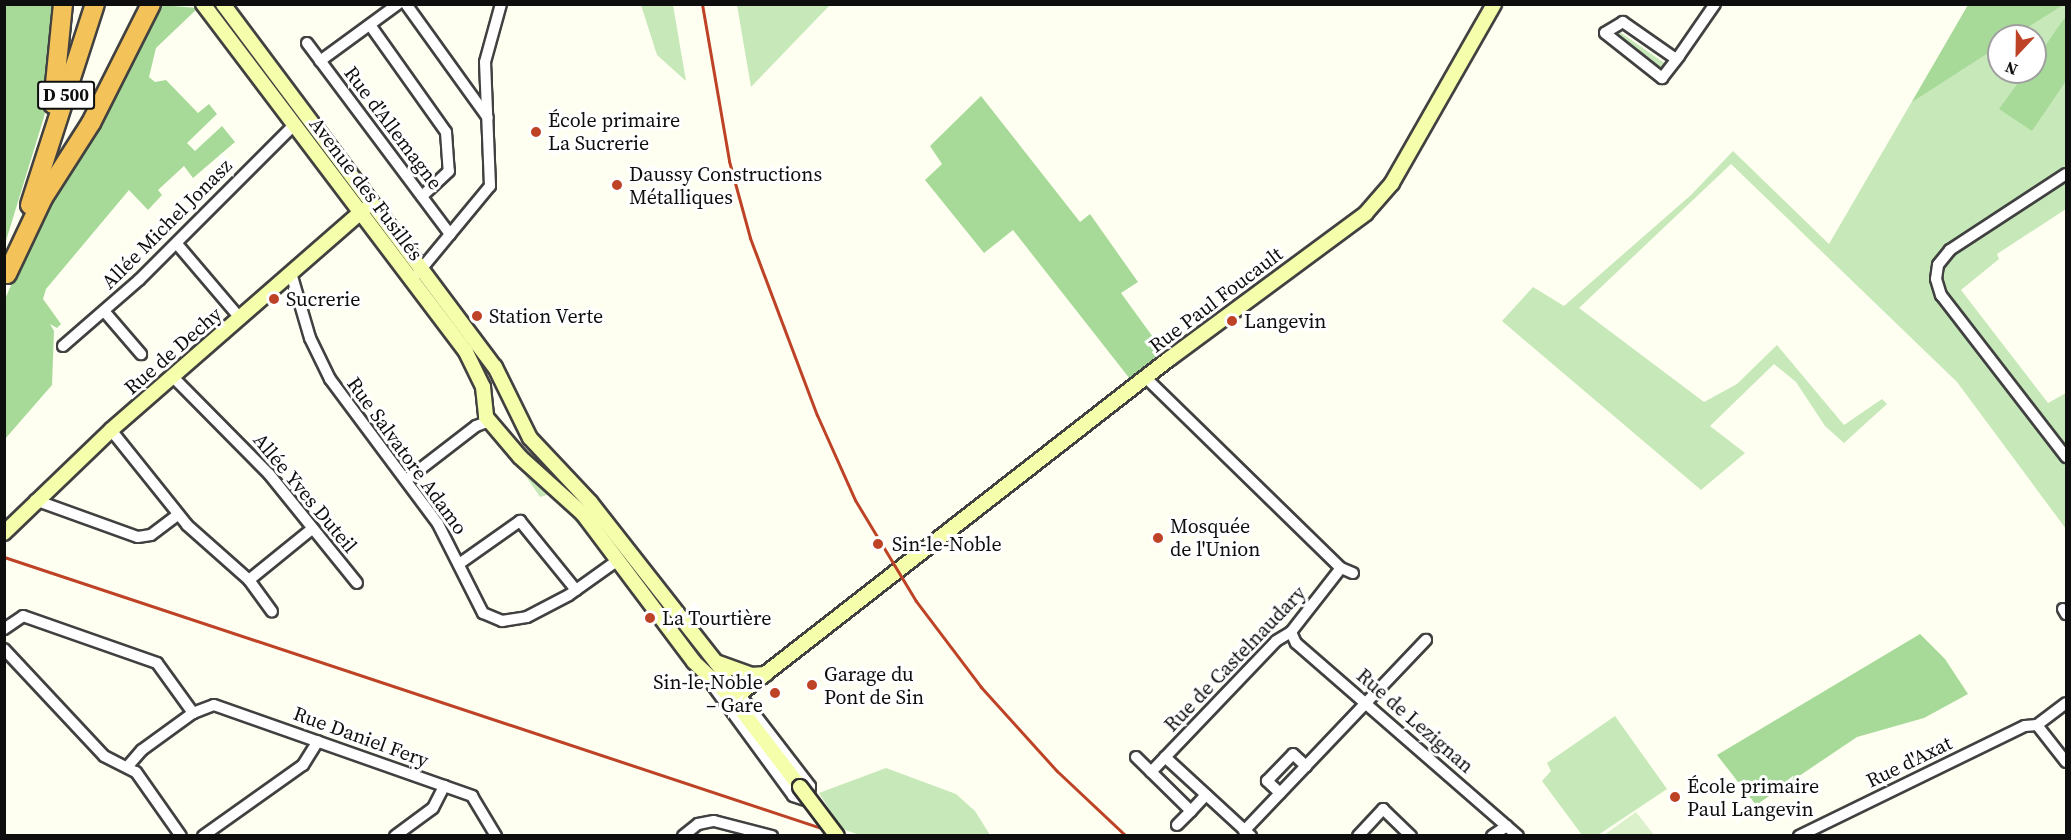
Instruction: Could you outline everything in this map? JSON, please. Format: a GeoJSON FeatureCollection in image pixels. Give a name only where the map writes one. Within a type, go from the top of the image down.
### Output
{"type":"FeatureCollection","features":[{"type":"Feature","properties":{"kind":"highway"},"geometry":{"type":"LineString","coordinates":[[36,185],[56,90],[63,4]]}},
{"type":"Feature","properties":{"kind":"highway","name":"D 500"},"geometry":{"type":"LineString","coordinates":[[6,277],[95,4]]}},
{"type":"Feature","properties":{"kind":"highway"},"geometry":{"type":"LineString","coordinates":[[6,277],[43,198],[91,123],[151,4]]}},
{"type":"Feature","properties":{"kind":"main road","name":"Avenue des Fusillés"},"geometry":{"type":"LineString","coordinates":[[203,4],[294,124],[358,214],[472,362],[488,414],[520,457],[579,509],[705,673],[736,696]]}},
{"type":"Feature","properties":{"kind":"main road","name":"Rue Paul Foucault"},"geometry":{"type":"LineString","coordinates":[[736,696],[898,573],[1145,377],[1377,202],[1494,4]]}},
{"type":"Feature","properties":{"kind":"main road","name":"Avenue des Fusillés"},"geometry":{"type":"LineString","coordinates":[[224,5],[495,367],[536,445],[587,498],[711,658],[736,696]]}},
{"type":"Feature","properties":{"kind":"main road","name":"Rue de Dechy"},"geometry":{"type":"LineString","coordinates":[[4,533],[35,500],[111,430],[372,202]]}},
{"type":"Feature","properties":{"kind":"main road"},"geometry":{"type":"LineString","coordinates":[[495,392],[513,403],[507,422],[488,414],[495,392]]}},
{"type":"Feature","properties":{"kind":"main road"},"geometry":{"type":"LineString","coordinates":[[711,658],[751,675],[768,673]]}},
{"type":"Feature","properties":{"kind":"main road"},"geometry":{"type":"LineString","coordinates":[[736,696],[837,836]]}},
{"type":"Feature","properties":{"kind":"street"},"geometry":{"type":"LineString","coordinates":[[320,61],[398,4]]}},
{"type":"Feature","properties":{"kind":"street"},"geometry":{"type":"LineString","coordinates":[[406,4],[488,119]]}},
{"type":"Feature","properties":{"kind":"street"},"geometry":{"type":"LineString","coordinates":[[417,288],[420,268],[491,183],[485,54],[501,4]]}},
{"type":"Feature","properties":{"kind":"street"},"geometry":{"type":"LineString","coordinates":[[1676,59],[1623,22],[1605,33],[1662,78],[1676,59],[1715,4]]}},
{"type":"Feature","properties":{"kind":"street"},"geometry":{"type":"LineString","coordinates":[[370,25],[446,132],[449,171],[422,196]]}},
{"type":"Feature","properties":{"kind":"street","name":"Rue d'Allemagne"},"geometry":{"type":"LineString","coordinates":[[307,43],[450,234]]}},
{"type":"Feature","properties":{"kind":"street","name":"Allée Michel Jonasz"},"geometry":{"type":"LineString","coordinates":[[63,346],[177,244],[294,124]]}},
{"type":"Feature","properties":{"kind":"street"},"geometry":{"type":"LineString","coordinates":[[2067,174],[1950,250],[1940,260],[1936,279],[1941,295],[2067,457]]}},
{"type":"Feature","properties":{"kind":"street"},"geometry":{"type":"LineString","coordinates":[[177,244],[240,318]]}},
{"type":"Feature","properties":{"kind":"street","name":"Rue Salvatore Adamo"},"geometry":{"type":"LineString","coordinates":[[291,273],[310,338],[330,379],[443,531],[479,608],[497,620],[521,620],[576,590],[618,560]]}},
{"type":"Feature","properties":{"kind":"street"},"geometry":{"type":"LineString","coordinates":[[104,311],[141,354]]}},
{"type":"Feature","properties":{"kind":"street","name":"Allée Yves Duteil"},"geometry":{"type":"LineString","coordinates":[[173,377],[261,465],[357,583]]}},
{"type":"Feature","properties":{"kind":"street"},"geometry":{"type":"LineString","coordinates":[[1145,377],[1341,568],[1353,573]]}},
{"type":"Feature","properties":{"kind":"street"},"geometry":{"type":"LineString","coordinates":[[406,480],[476,426],[488,414]]}},
{"type":"Feature","properties":{"kind":"street"},"geometry":{"type":"LineString","coordinates":[[111,430],[178,515],[249,580],[272,612]]}},
{"type":"Feature","properties":{"kind":"street"},"geometry":{"type":"LineString","coordinates":[[35,500],[138,537],[151,535],[178,515]]}},
{"type":"Feature","properties":{"kind":"street"},"geometry":{"type":"LineString","coordinates":[[459,564],[520,521],[576,590]]}},
{"type":"Feature","properties":{"kind":"street"},"geometry":{"type":"LineString","coordinates":[[249,580],[313,528]]}},
{"type":"Feature","properties":{"kind":"street","name":"Rue de Castelnaudary"},"geometry":{"type":"LineString","coordinates":[[1151,772],[1276,641],[1292,632],[1341,568]]}},
{"type":"Feature","properties":{"kind":"street"},"geometry":{"type":"LineString","coordinates":[[4,629],[23,616],[157,663],[194,713],[142,750],[128,766]]}},
{"type":"Feature","properties":{"kind":"street","name":"Rue de Lezignan"},"geometry":{"type":"LineString","coordinates":[[1292,632],[1296,643],[1518,836]]}},
{"type":"Feature","properties":{"kind":"street"},"geometry":{"type":"LineString","coordinates":[[1165,757],[1247,833],[1280,793],[1426,640]]}},
{"type":"Feature","properties":{"kind":"street"},"geometry":{"type":"LineString","coordinates":[[4,649],[104,756],[128,766],[181,836]]}},
{"type":"Feature","properties":{"kind":"street","name":"Avenue des Fusillés"},"geometry":{"type":"LineString","coordinates":[[705,673],[793,796],[808,801],[810,786],[736,696]]}},
{"type":"Feature","properties":{"kind":"street","name":"Rue d'Axat"},"geometry":{"type":"LineString","coordinates":[[1799,836],[2025,726],[2037,725],[2067,703]]}},
{"type":"Feature","properties":{"kind":"street","name":"Rue Daniel Fery"},"geometry":{"type":"LineString","coordinates":[[194,713],[214,705],[477,799],[496,836]]}},
{"type":"Feature","properties":{"kind":"street"},"geometry":{"type":"LineString","coordinates":[[2037,725],[2067,762]]}},
{"type":"Feature","properties":{"kind":"street"},"geometry":{"type":"LineString","coordinates":[[203,836],[303,765],[318,741]]}},
{"type":"Feature","properties":{"kind":"street"},"geometry":{"type":"LineString","coordinates":[[1280,793],[1268,781],[1293,754],[1306,766]]}},
{"type":"Feature","properties":{"kind":"street"},"geometry":{"type":"LineString","coordinates":[[1136,757],[1191,811]]}},
{"type":"Feature","properties":{"kind":"street"},"geometry":{"type":"LineString","coordinates":[[395,836],[434,808],[444,786]]}},
{"type":"Feature","properties":{"kind":"street"},"geometry":{"type":"LineString","coordinates":[[1177,825],[1206,795]]}},
{"type":"Feature","properties":{"kind":"street"},"geometry":{"type":"LineString","coordinates":[[1358,836],[1383,809],[1411,836]]}},
{"type":"Feature","properties":{"kind":"street"},"geometry":{"type":"LineString","coordinates":[[683,836],[698,824],[714,821],[772,836]]}},
{"type":"Feature","properties":{"kind":"street"},"geometry":{"type":"LineString","coordinates":[[1492,836],[1507,826]]}},
{"type":"Feature","properties":{"kind":"green space"},"geometry":{"type":"Polygon","coordinates":[[[737,4],[830,5],[751,87],[737,4]]]}},
{"type":"Feature","properties":{"kind":"green space"},"geometry":{"type":"Polygon","coordinates":[[[5,5],[57,5],[53,75],[44,117],[5,244],[5,5]]]}},
{"type":"Feature","properties":{"kind":"green space"},"geometry":{"type":"Polygon","coordinates":[[[160,5],[198,8],[156,48],[149,77],[155,82],[166,80],[198,113],[209,104],[217,114],[187,143],[195,151],[222,126],[235,142],[193,178],[184,166],[158,190],[162,195],[148,210],[129,190],[46,289],[43,299],[61,324],[57,328],[50,324],[54,331],[52,385],[5,439],[5,299],[52,192],[160,5]]]}},
{"type":"Feature","properties":{"kind":"green space"},"geometry":{"type":"Polygon","coordinates":[[[641,5],[673,5],[686,81],[657,55],[641,5]]]}},
{"type":"Feature","properties":{"kind":"green space"},"geometry":{"type":"Polygon","coordinates":[[[1968,5],[2066,5],[2066,209],[1997,254],[1999,259],[1961,290],[2048,403],[2066,393],[2066,529],[1957,382],[1731,164],[1579,308],[1704,402],[1737,384],[1777,345],[1844,425],[1882,399],[1887,404],[1844,443],[1825,426],[1796,382],[1774,364],[1710,426],[1745,453],[1701,490],[1502,321],[1533,287],[1564,306],[1691,195],[1733,151],[1829,244],[1968,5]]]}},
{"type":"Feature","properties":{"kind":"green space"},"geometry":{"type":"Polygon","coordinates":[[[1968,5],[2063,5],[2033,24],[1987,24],[1987,54],[1912,102],[1968,5]]]}},
{"type":"Feature","properties":{"kind":"green space"},"geometry":{"type":"Polygon","coordinates":[[[2066,16],[2066,81],[2032,131],[1999,109],[2017,84],[2047,84],[2047,43],[2066,16]]]}},
{"type":"Feature","properties":{"kind":"green space"},"geometry":{"type":"Polygon","coordinates":[[[1620,32],[1664,63],[1658,71],[1614,40],[1620,32]]]}},
{"type":"Feature","properties":{"kind":"green space"},"geometry":{"type":"Polygon","coordinates":[[[981,96],[1080,222],[1090,214],[1138,282],[1121,293],[1163,351],[1130,379],[1013,230],[984,253],[925,180],[942,164],[930,146],[981,96]]]}},
{"type":"Feature","properties":{"kind":"green space"},"geometry":{"type":"Polygon","coordinates":[[[506,447],[524,470],[560,496],[588,527],[579,526],[553,493],[540,497],[506,447]]]}},
{"type":"Feature","properties":{"kind":"green space"},"geometry":{"type":"Polygon","coordinates":[[[1920,634],[1945,659],[1968,694],[1924,718],[1857,737],[1756,805],[1717,755],[1920,634]]]}},
{"type":"Feature","properties":{"kind":"green space"},"geometry":{"type":"Polygon","coordinates":[[[1615,716],[1667,789],[1598,835],[1582,835],[1542,781],[1551,771],[1547,763],[1615,716]]]}},
{"type":"Feature","properties":{"kind":"green space"},"geometry":{"type":"Polygon","coordinates":[[[886,768],[956,794],[975,811],[990,835],[863,836],[842,829],[819,793],[886,768]]]}},
{"type":"Feature","properties":{"kind":"green space"},"geometry":{"type":"Polygon","coordinates":[[[1636,812],[1654,835],[1604,835],[1636,812]]]}},
{"type":"Feature","properties":{"kind":"railway"},"geometry":{"type":"LineString","coordinates":[[702,4],[729,161],[750,238],[817,415],[855,500],[916,601],[981,687],[1057,771],[1126,836]]}},
{"type":"Feature","properties":{"kind":"railway"},"geometry":{"type":"LineString","coordinates":[[4,557],[845,836]]}},
{"type":"Feature","properties":{"kind":"place","name":"École primaire La Sucrerie"},"geometry":{"type":"Point","coordinates":[536,132]}},
{"type":"Feature","properties":{"kind":"place","name":"Daussy Constructions Métalliques"},"geometry":{"type":"Point","coordinates":[617,185]}},
{"type":"Feature","properties":{"kind":"place","name":"Sucrerie"},"geometry":{"type":"Point","coordinates":[274,299]}},
{"type":"Feature","properties":{"kind":"place","name":"Station Verte"},"geometry":{"type":"Point","coordinates":[477,316]}},
{"type":"Feature","properties":{"kind":"place","name":"Langevin"},"geometry":{"type":"Point","coordinates":[1232,321]}},
{"type":"Feature","properties":{"kind":"place","name":"Mosquée de l'Union"},"geometry":{"type":"Point","coordinates":[1158,538]}},
{"type":"Feature","properties":{"kind":"place","name":"Sin-le-Noble"},"geometry":{"type":"Point","coordinates":[878,544]}},
{"type":"Feature","properties":{"kind":"place","name":"La Tourtière"},"geometry":{"type":"Point","coordinates":[650,618]}},
{"type":"Feature","properties":{"kind":"place","name":"Garage du Pont de Sin"},"geometry":{"type":"Point","coordinates":[812,685]}},
{"type":"Feature","properties":{"kind":"place","name":"Sin-le-Noble – Gare"},"geometry":{"type":"Point","coordinates":[775,693]}},
{"type":"Feature","properties":{"kind":"place","name":"École primaire Paul Langevin"},"geometry":{"type":"Point","coordinates":[1675,797]}}]}
